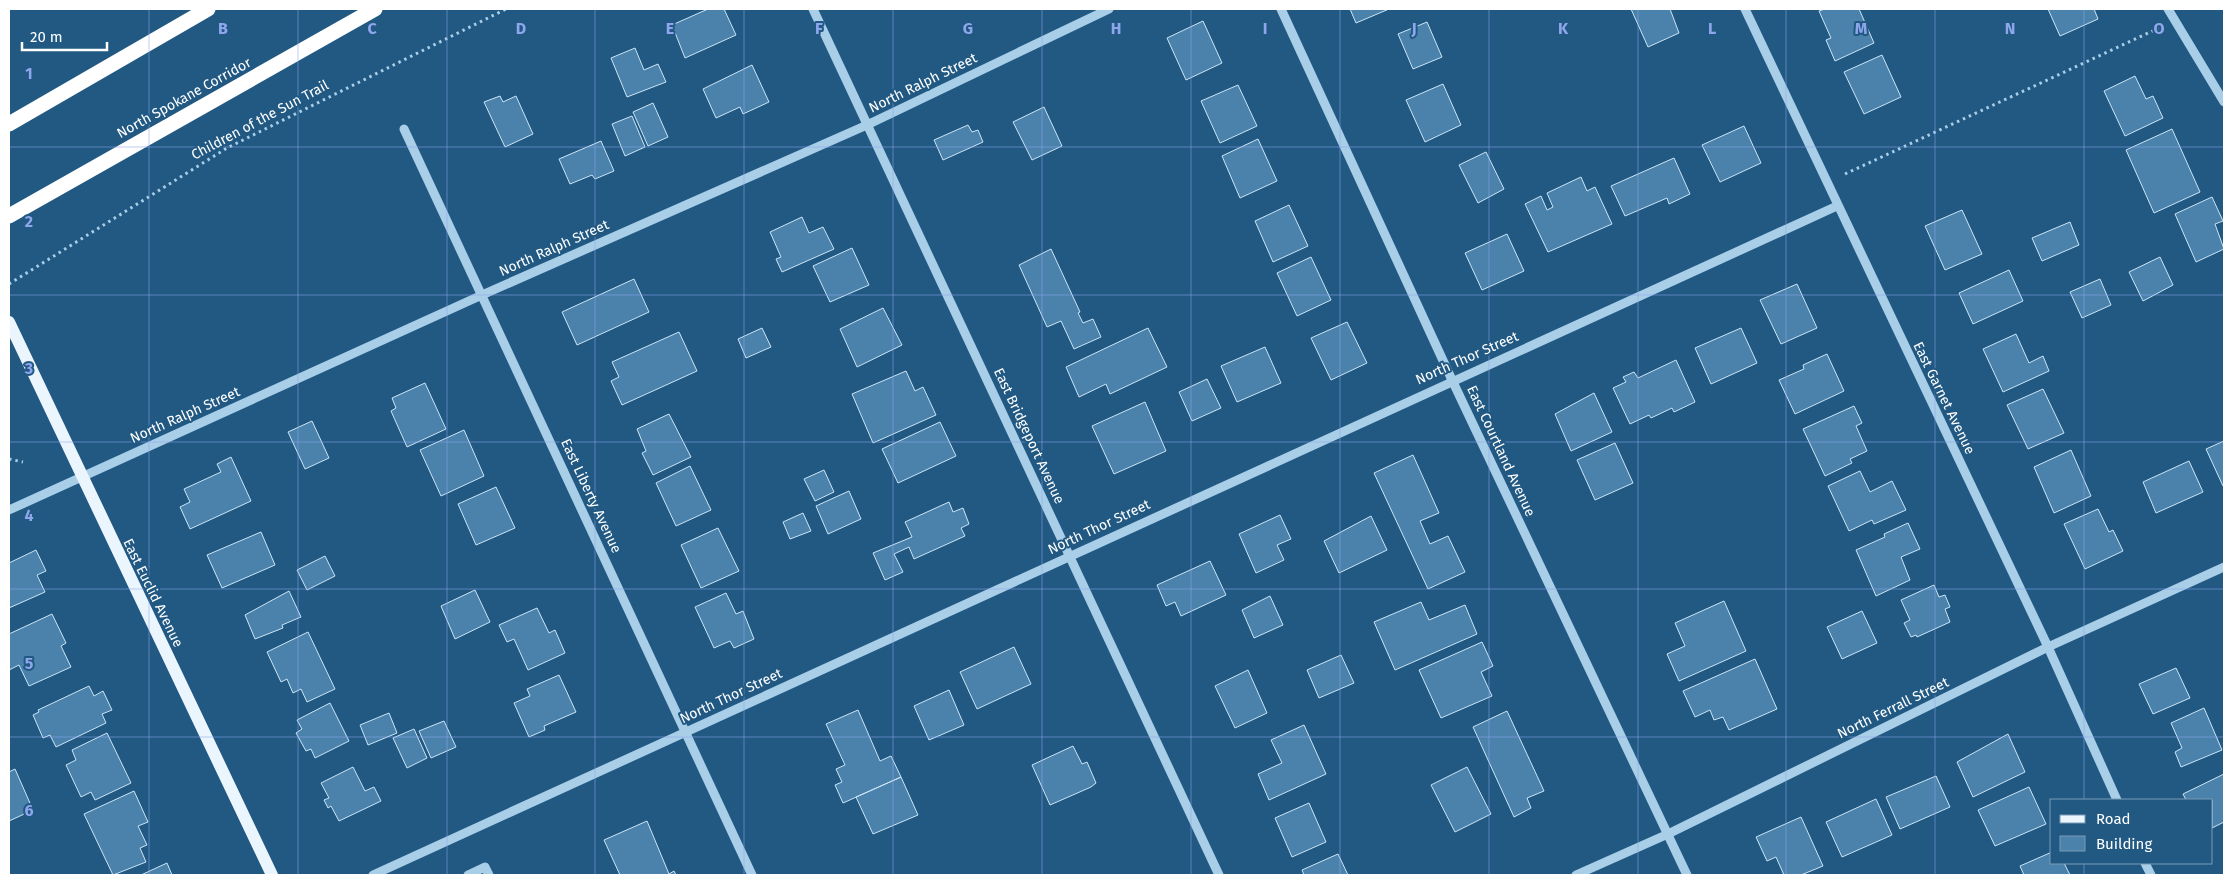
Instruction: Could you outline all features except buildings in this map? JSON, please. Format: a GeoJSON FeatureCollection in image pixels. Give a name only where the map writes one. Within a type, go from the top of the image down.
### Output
{"type":"FeatureCollection","features":[{"type":"Feature","properties":{"kind":"highway"},"geometry":{"type":"LineString","coordinates":[[11,123],[208,9]]}},
{"type":"Feature","properties":{"kind":"highway","name":"North Spokane Corridor"},"geometry":{"type":"LineString","coordinates":[[9,216],[376,9]]}},
{"type":"Feature","properties":{"kind":"main road","name":"East Euclid Avenue"},"geometry":{"type":"LineString","coordinates":[[9,322],[81,477],[272,875]]}},
{"type":"Feature","properties":{"kind":"street","name":"East Bridgeport Avenue"},"geometry":{"type":"LineString","coordinates":[[813,9],[1219,875]]}},
{"type":"Feature","properties":{"kind":"street","name":"North Ralph Street"},"geometry":{"type":"LineString","coordinates":[[9,510],[482,295],[868,125],[1108,9]]}},
{"type":"Feature","properties":{"kind":"street","name":"East Courtland Avenue"},"geometry":{"type":"LineString","coordinates":[[1281,9],[1452,380],[1687,875]]}},
{"type":"Feature","properties":{"kind":"street","name":"East Garnet Avenue"},"geometry":{"type":"LineString","coordinates":[[1745,9],[2048,647],[2117,799]]}},
{"type":"Feature","properties":{"kind":"street"},"geometry":{"type":"LineString","coordinates":[[2168,9],[2224,102]]}},
{"type":"Feature","properties":{"kind":"street","name":"East Liberty Avenue"},"geometry":{"type":"LineString","coordinates":[[404,129],[752,875]]}},
{"type":"Feature","properties":{"kind":"street","name":"North Thor Street"},"geometry":{"type":"LineString","coordinates":[[373,875],[1452,380],[1837,206]]}},
{"type":"Feature","properties":{"kind":"street","name":"North Ferrall Street"},"geometry":{"type":"LineString","coordinates":[[1576,875],[1668,834],[2048,647],[2224,567]]}},
{"type":"Feature","properties":{"kind":"street"},"geometry":{"type":"LineString","coordinates":[[468,875],[485,867],[489,875]]}},
{"type":"Feature","properties":{"kind":"path","name":"Children of the Sun Trail"},"geometry":{"type":"LineString","coordinates":[[9,284],[75,241],[227,148],[506,9]]}},
{"type":"Feature","properties":{"kind":"path"},"geometry":{"type":"LineString","coordinates":[[1826,183],[2175,20]]}},
{"type":"Feature","properties":{"kind":"path"},"geometry":{"type":"LineString","coordinates":[[9,458],[23,462]]}}]}
